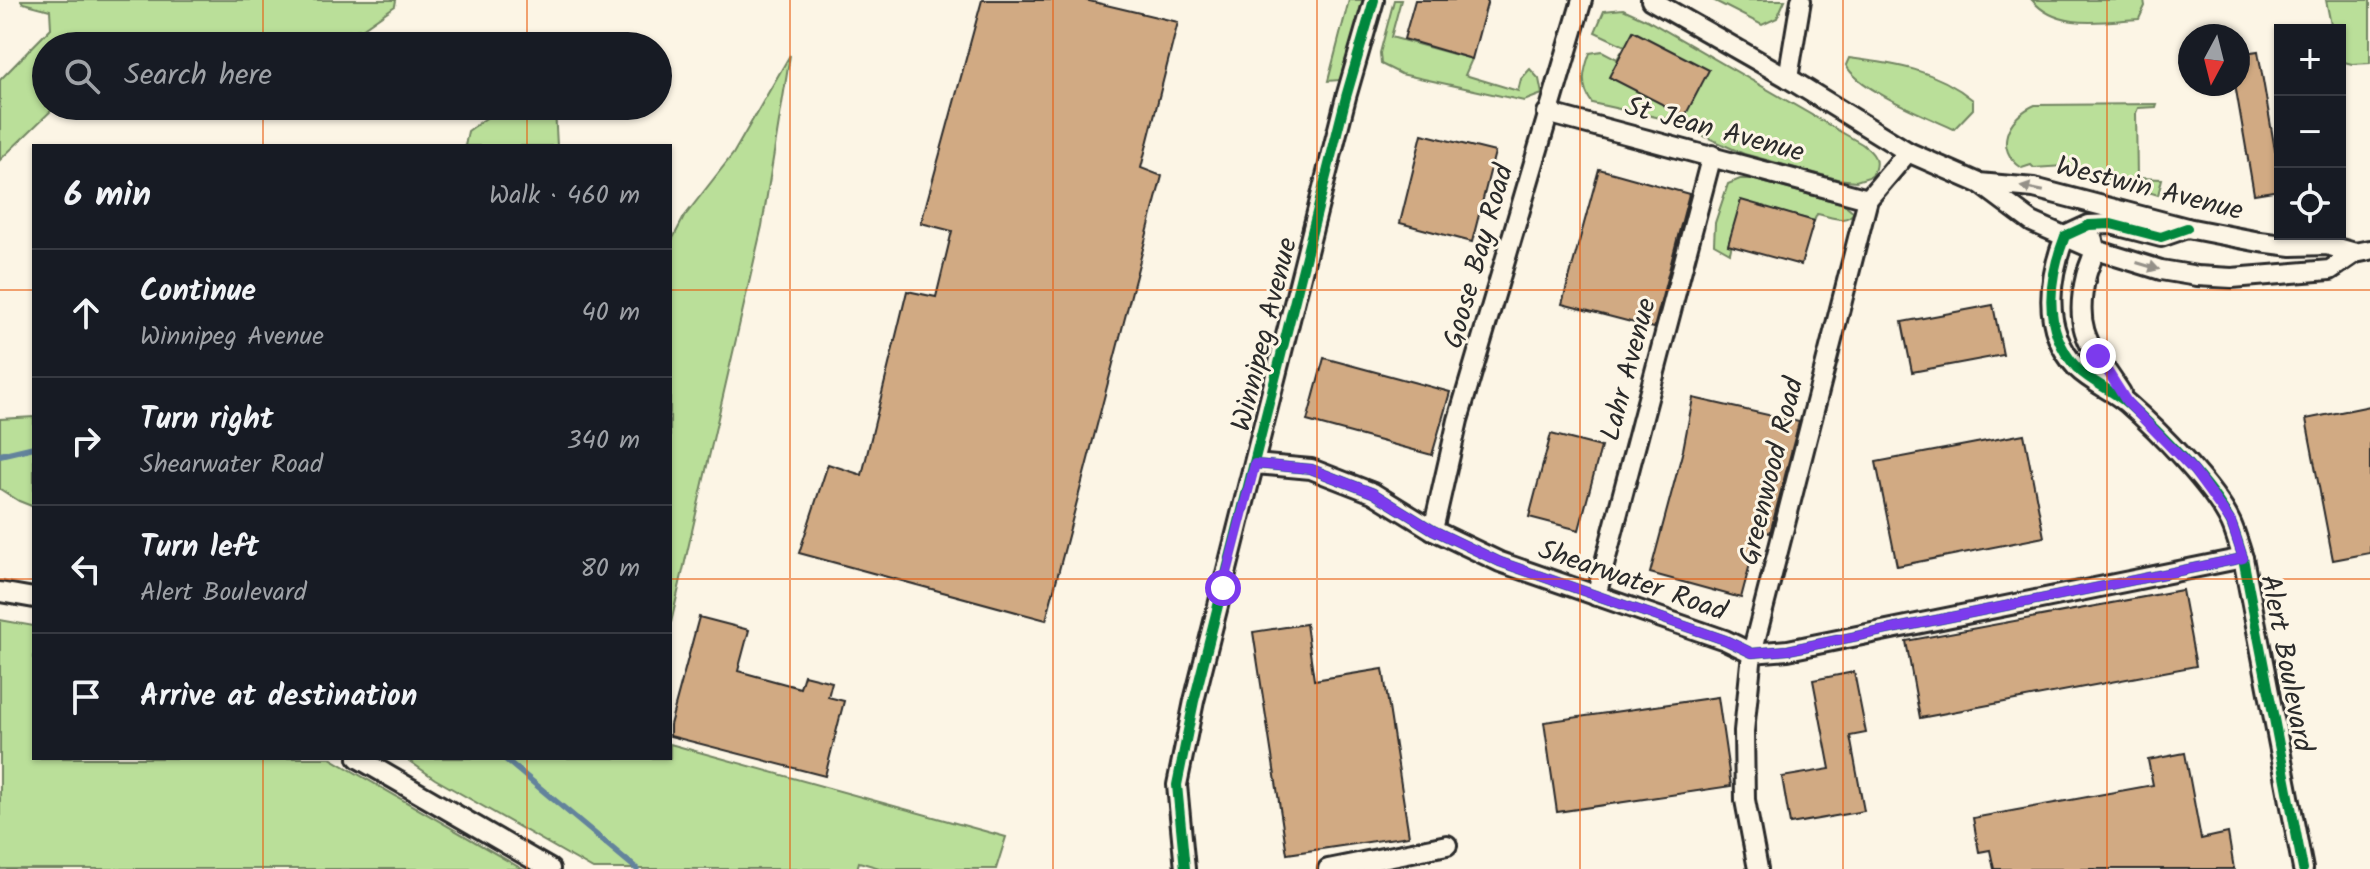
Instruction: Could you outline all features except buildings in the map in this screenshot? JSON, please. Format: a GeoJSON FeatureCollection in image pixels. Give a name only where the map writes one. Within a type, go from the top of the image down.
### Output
{"type":"FeatureCollection","features":[{"type":"Feature","properties":{"kind":"street","name":"Winnipeg Avenue"},"geometry":{"type":"LineString","coordinates":[[1185,869],[1177,785],[1194,701],[1346,97],[1374,0]]}},
{"type":"Feature","properties":{"kind":"street","name":"Goose Bay Road"},"geometry":{"type":"LineString","coordinates":[[1433,530],[1458,420],[1582,0]]}},
{"type":"Feature","properties":{"kind":"street","name":"Westwin Avenue"},"geometry":{"type":"LineString","coordinates":[[1651,0],[1788,78],[1908,152],[1979,183],[2032,222],[2096,250],[2161,270],[2232,278],[2330,270],[2362,251]]}},
{"type":"Feature","properties":{"kind":"street"},"geometry":{"type":"LineString","coordinates":[[1788,78],[1801,0]]}},
{"type":"Feature","properties":{"kind":"street","name":"St Jean Avenue"},"geometry":{"type":"LineString","coordinates":[[1547,113],[1868,199]]}},
{"type":"Feature","properties":{"kind":"street","name":"Greenwood Road"},"geometry":{"type":"LineString","coordinates":[[1758,869],[1745,800],[1744,731],[1752,653],[1868,199],[1908,152]]}},
{"type":"Feature","properties":{"kind":"street","name":"Lahr Avenue"},"geometry":{"type":"LineString","coordinates":[[1596,596],[1712,155]]}},
{"type":"Feature","properties":{"kind":"street","name":"Westwin Avenue"},"geometry":{"type":"LineString","coordinates":[[1979,183],[2034,188],[2187,228],[2260,242],[2292,246],[2327,245],[2362,251]]}},
{"type":"Feature","properties":{"kind":"street"},"geometry":{"type":"LineString","coordinates":[[2073,200],[2089,225],[2096,250]]}},
{"type":"Feature","properties":{"kind":"street"},"geometry":{"type":"LineString","coordinates":[[2065,236],[2089,225],[2111,224],[2161,237],[2187,228]]}},
{"type":"Feature","properties":{"kind":"street","name":"Alert Boulevard"},"geometry":{"type":"LineString","coordinates":[[2065,236],[2056,260],[2050,294],[2055,332],[2077,368],[2127,402],[2194,471],[2231,522],[2243,558],[2303,869]]}},
{"type":"Feature","properties":{"kind":"street","name":"Alert Boulevard"},"geometry":{"type":"LineString","coordinates":[[2096,250],[2087,273],[2080,307],[2083,333],[2127,402]]}},
{"type":"Feature","properties":{"kind":"street","name":"Shearwater Road"},"geometry":{"type":"LineString","coordinates":[[1255,464],[1311,469],[1373,493],[1433,530],[1500,562],[1725,640],[1752,653],[1788,650],[2243,558]]}},
{"type":"Feature","properties":{"kind":"street"},"geometry":{"type":"LineString","coordinates":[[0,592],[32,598]]}},
{"type":"Feature","properties":{"kind":"street"},"geometry":{"type":"LineString","coordinates":[[361,760],[550,869]]}},
{"type":"Feature","properties":{"kind":"street"},"geometry":{"type":"LineString","coordinates":[[1328,869],[1447,845]]}},
{"type":"Feature","properties":{"kind":"green space"},"geometry":{"type":"Polygon","coordinates":[[[21,0],[396,0],[395,6],[362,29],[341,32],[47,32],[51,28],[50,10],[21,0]]]}},
{"type":"Feature","properties":{"kind":"green space"},"geometry":{"type":"Polygon","coordinates":[[[1349,0],[1366,0],[1347,69],[1339,80],[1328,81],[1349,0]]]}},
{"type":"Feature","properties":{"kind":"green space"},"geometry":{"type":"Polygon","coordinates":[[[1394,0],[1401,0],[1391,37],[1472,59],[1465,75],[1518,91],[1521,79],[1530,69],[1539,79],[1542,94],[1524,101],[1401,74],[1381,64],[1380,53],[1394,0]]]}},
{"type":"Feature","properties":{"kind":"green space"},"geometry":{"type":"Polygon","coordinates":[[[1713,0],[1785,0],[1777,18],[1762,25],[1713,0]]]}},
{"type":"Feature","properties":{"kind":"green space"},"geometry":{"type":"Polygon","coordinates":[[[2032,0],[2144,0],[2145,6],[2139,19],[2082,22],[2055,16],[2032,0]]]}},
{"type":"Feature","properties":{"kind":"green space"},"geometry":{"type":"Polygon","coordinates":[[[2326,0],[2370,0],[2370,63],[2346,62],[2346,24],[2331,24],[2326,0]]]}},
{"type":"Feature","properties":{"kind":"green space"},"geometry":{"type":"Polygon","coordinates":[[[1623,9],[1862,144],[1875,158],[1872,176],[1856,181],[1837,179],[1744,154],[1704,136],[1702,127],[1592,103],[1584,79],[1590,53],[1602,51],[1617,59],[1625,46],[1595,32],[1604,11],[1623,9]]]}},
{"type":"Feature","properties":{"kind":"green space"},"geometry":{"type":"Polygon","coordinates":[[[32,47],[32,120],[41,120],[0,160],[0,80],[32,47]]]}},
{"type":"Feature","properties":{"kind":"green space"},"geometry":{"type":"Polygon","coordinates":[[[790,55],[762,226],[672,618],[672,240],[684,217],[733,154],[790,55]]]}},
{"type":"Feature","properties":{"kind":"green space"},"geometry":{"type":"Polygon","coordinates":[[[1849,58],[1899,66],[1944,81],[1973,100],[1973,109],[1954,129],[1878,93],[1853,74],[1846,65],[1849,58]]]}},
{"type":"Feature","properties":{"kind":"green space"},"geometry":{"type":"Polygon","coordinates":[[[2157,104],[2156,107],[2138,108],[2136,113],[2137,178],[2162,179],[2158,195],[2064,166],[2034,168],[2031,165],[2022,168],[2008,152],[2007,134],[2011,125],[2025,110],[2035,105],[2157,104]]]}},
{"type":"Feature","properties":{"kind":"green space"},"geometry":{"type":"Polygon","coordinates":[[[483,120],[556,120],[557,144],[465,144],[468,131],[483,120]]]}},
{"type":"Feature","properties":{"kind":"green space"},"geometry":{"type":"Polygon","coordinates":[[[1751,179],[1844,204],[1854,212],[1842,219],[1817,214],[1814,221],[1741,201],[1730,253],[1714,244],[1715,223],[1728,184],[1751,179]]]}},
{"type":"Feature","properties":{"kind":"green space"},"geometry":{"type":"Polygon","coordinates":[[[32,417],[32,506],[0,489],[0,419],[32,417]]]}},
{"type":"Feature","properties":{"kind":"green space"},"geometry":{"type":"Polygon","coordinates":[[[0,620],[32,626],[32,760],[333,760],[522,869],[0,869],[0,620]]]}},
{"type":"Feature","properties":{"kind":"green space"},"geometry":{"type":"Polygon","coordinates":[[[672,745],[1006,837],[996,869],[883,869],[859,862],[857,869],[593,869],[435,779],[408,760],[672,760],[672,745]]]}},
{"type":"Feature","properties":{"kind":"waterway"},"geometry":{"type":"LineString","coordinates":[[0,455],[32,447]]}},
{"type":"Feature","properties":{"kind":"waterway"},"geometry":{"type":"LineString","coordinates":[[506,760],[637,869]]}},
{"type":"Feature","properties":{"kind":"cycle path"},"geometry":{"type":"LineString","coordinates":[[1185,869],[1177,785],[1194,701],[1346,97],[1374,0]]}},
{"type":"Feature","properties":{"kind":"cycle path"},"geometry":{"type":"LineString","coordinates":[[2187,228],[2161,237],[2111,224],[2089,225],[2065,236],[2052,287],[2053,321],[2058,338],[2077,368],[2121,398],[2154,428],[2199,476],[2231,523],[2243,558],[2303,869]]}},
{"type":"Feature","properties":{"kind":"cycle path"},"geometry":{"type":"LineString","coordinates":[[1255,464],[1311,469],[1373,493],[1433,530],[1500,562],[1725,640],[1752,653],[1788,650],[2243,558]]}},
{"type":"Feature","properties":{"kind":"route"},"geometry":{"type":"LineString","coordinates":[[1223,588],[1255,464],[1311,469],[1373,493],[1433,530],[1500,562],[1725,640],[1752,653],[1788,650],[2243,558],[2231,522],[2194,471],[2127,402],[2098,356]]}}]}
